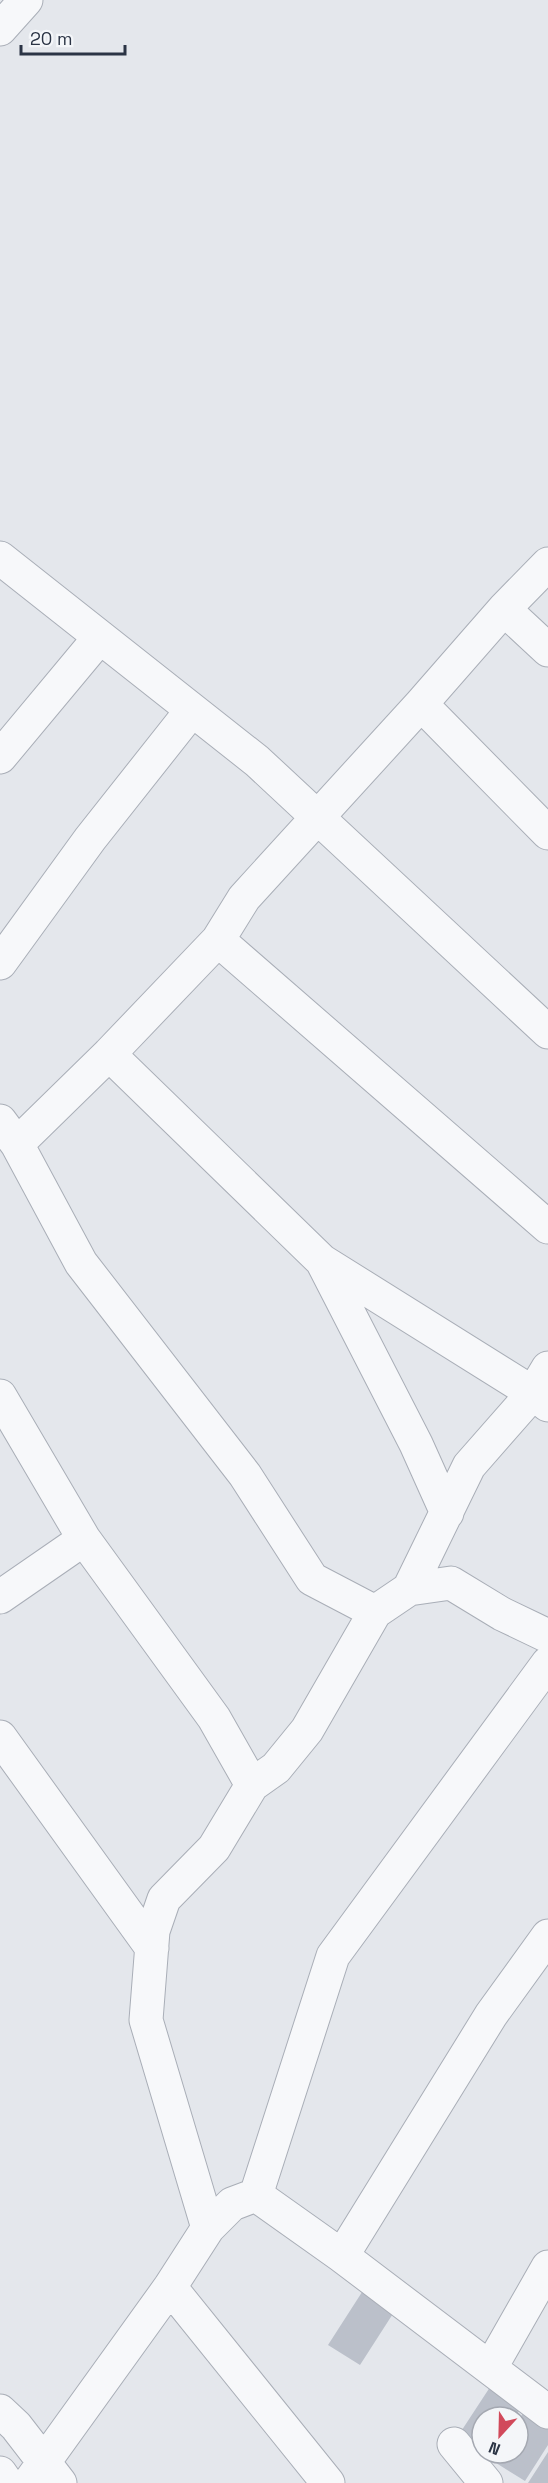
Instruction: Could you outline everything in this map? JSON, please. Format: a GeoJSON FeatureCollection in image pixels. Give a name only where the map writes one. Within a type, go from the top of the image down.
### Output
{"type":"FeatureCollection","features":[{"type":"Feature","properties":{"kind":"street"},"geometry":{"type":"LineString","coordinates":[[0,29],[26,0]]}},
{"type":"Feature","properties":{"kind":"street"},"geometry":{"type":"LineString","coordinates":[[375,1612],[312,1579],[245,1474],[81,1263],[8,1132],[109,1054],[218,940],[244,898],[422,704],[504,609],[548,564]]}},
{"type":"Feature","properties":{"kind":"street"},"geometry":{"type":"LineString","coordinates":[[4,569],[100,637],[257,761],[548,1032]]}},
{"type":"Feature","properties":{"kind":"street"},"geometry":{"type":"LineString","coordinates":[[504,609],[548,650]]}},
{"type":"Feature","properties":{"kind":"street"},"geometry":{"type":"LineString","coordinates":[[0,757],[100,637]]}},
{"type":"Feature","properties":{"kind":"street"},"geometry":{"type":"LineString","coordinates":[[422,704],[548,833]]}},
{"type":"Feature","properties":{"kind":"street"},"geometry":{"type":"LineString","coordinates":[[0,963],[90,839],[192,710]]}},
{"type":"Feature","properties":{"kind":"street"},"geometry":{"type":"LineString","coordinates":[[218,940],[548,1227]]}},
{"type":"Feature","properties":{"kind":"street"},"geometry":{"type":"LineString","coordinates":[[109,1054],[322,1261],[543,1389],[470,1466],[409,1589]]}},
{"type":"Feature","properties":{"kind":"street"},"geometry":{"type":"LineString","coordinates":[[322,1261],[416,1444],[447,1513]]}},
{"type":"Feature","properties":{"kind":"street"},"geometry":{"type":"LineString","coordinates":[[0,1396],[84,1539],[214,1718],[252,1785]]}},
{"type":"Feature","properties":{"kind":"street"},"geometry":{"type":"LineString","coordinates":[[0,1597],[84,1539]]}},
{"type":"Feature","properties":{"kind":"street"},"geometry":{"type":"LineString","coordinates":[[208,2228],[146,2020],[153,1930],[164,1899],[214,1848],[252,1785],[276,1768],[307,1730],[375,1612],[409,1589],[451,1582],[502,1614],[548,1636]]}},
{"type":"Feature","properties":{"kind":"street"},"geometry":{"type":"LineString","coordinates":[[256,2195],[333,1956],[548,1663]]}},
{"type":"Feature","properties":{"kind":"street"},"geometry":{"type":"LineString","coordinates":[[0,1737],[152,1948]]}},
{"type":"Feature","properties":{"kind":"street"},"geometry":{"type":"LineString","coordinates":[[342,2256],[491,2015],[548,1936]]}},
{"type":"Feature","properties":{"kind":"street"},"geometry":{"type":"LineString","coordinates":[[0,2411],[16,2426],[44,2476],[208,2228],[232,2204],[256,2195]]}},
{"type":"Feature","properties":{"kind":"street"},"geometry":{"type":"LineString","coordinates":[[256,2195],[342,2256],[548,2412]]}},
{"type":"Feature","properties":{"kind":"street"},"geometry":{"type":"LineString","coordinates":[[491,2367],[548,2267]]}},
{"type":"Feature","properties":{"kind":"street"},"geometry":{"type":"LineString","coordinates":[[170,2288],[328,2483]]}},
{"type":"Feature","properties":{"kind":"street"},"geometry":{"type":"LineString","coordinates":[[454,2444],[486,2483]]}},
{"type":"Feature","properties":{"kind":"street"},"geometry":{"type":"LineString","coordinates":[[0,2472],[8,2483]]}},
{"type":"Feature","properties":{"kind":"building"},"geometry":{"type":"Polygon","coordinates":[[[364,2289],[396,2309],[360,2365],[328,2345],[364,2289]]]}},
{"type":"Feature","properties":{"kind":"building"},"geometry":{"type":"Polygon","coordinates":[[[494,2381],[526,2401],[523,2405],[478,2405],[494,2381]]]}},
{"type":"Feature","properties":{"kind":"building"},"geometry":{"type":"Polygon","coordinates":[[[530,2406],[548,2418],[548,2445],[525,2481],[499,2465],[530,2465],[530,2406]]]}},
{"type":"Feature","properties":{"kind":"building"},"geometry":{"type":"Polygon","coordinates":[[[470,2418],[470,2444],[458,2436],[470,2418]]]}},
{"type":"Feature","properties":{"kind":"building"},"geometry":{"type":"Polygon","coordinates":[[[548,2452],[548,2483],[528,2483],[548,2452]]]}}]}
